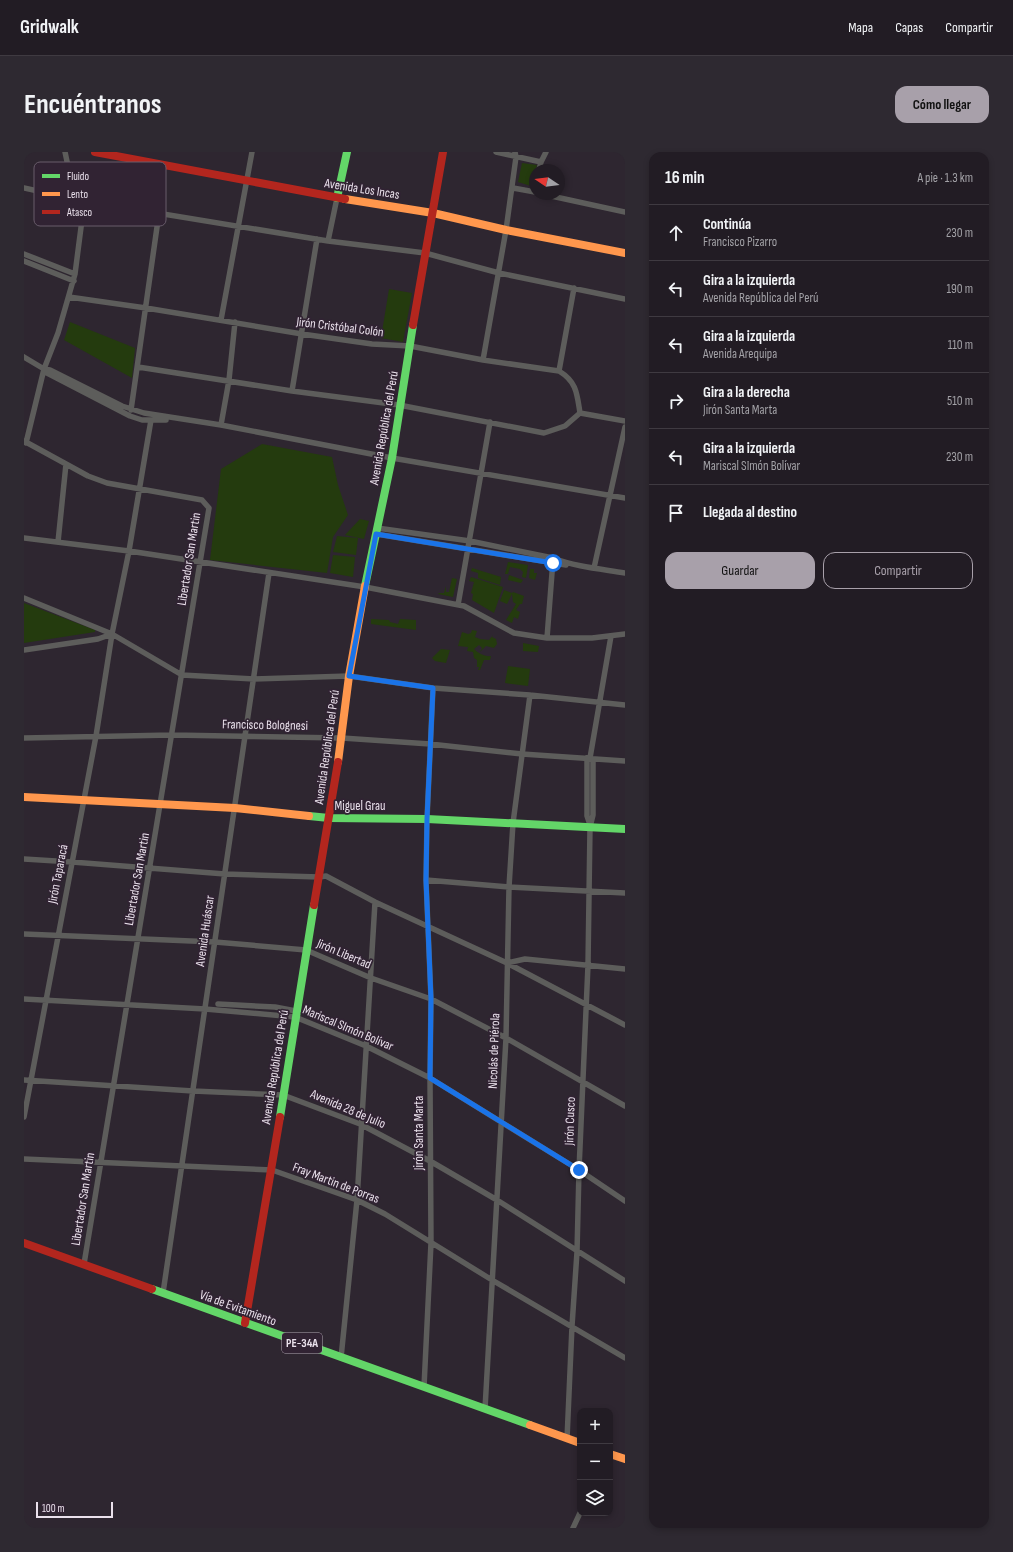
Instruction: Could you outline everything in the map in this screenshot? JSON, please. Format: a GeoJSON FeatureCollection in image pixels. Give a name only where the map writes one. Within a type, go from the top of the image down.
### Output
{"type":"FeatureCollection","features":[{"type":"Feature","properties":{"kind":"main road","name":"Avenida Los Incas"},"geometry":{"type":"LineString","coordinates":[[95,152],[147,162]]}},
{"type":"Feature","properties":{"kind":"main road"},"geometry":{"type":"LineString","coordinates":[[337,198],[347,152]]}},
{"type":"Feature","properties":{"kind":"main road","name":"Avenida República del Perú"},"geometry":{"type":"LineString","coordinates":[[245,1323],[272,1170],[295,1014],[342,738],[349,676],[376,531],[392,458],[399,405],[410,346],[424,253],[433,213],[443,152]]}},
{"type":"Feature","properties":{"kind":"main road","name":"Avenida Los Incas"},"geometry":{"type":"LineString","coordinates":[[166,166],[337,198],[433,213],[506,230],[625,253]]}},
{"type":"Feature","properties":{"kind":"main road","name":"Miguel Grau"},"geometry":{"type":"LineString","coordinates":[[24,797],[235,808],[329,818],[427,819],[625,829]]}},
{"type":"Feature","properties":{"kind":"main road","name":"Vía de Evitamiento"},"geometry":{"type":"LineString","coordinates":[[24,1243],[577,1442]]}},
{"type":"Feature","properties":{"kind":"main road"},"geometry":{"type":"LineString","coordinates":[[613,1455],[625,1459]]}},
{"type":"Feature","properties":{"kind":"street"},"geometry":{"type":"LineString","coordinates":[[65,152],[67,162]]}},
{"type":"Feature","properties":{"kind":"street"},"geometry":{"type":"LineString","coordinates":[[221,320],[252,152]]}},
{"type":"Feature","properties":{"kind":"street"},"geometry":{"type":"LineString","coordinates":[[496,152],[516,154],[541,162],[546,152]]}},
{"type":"Feature","properties":{"kind":"street"},"geometry":{"type":"LineString","coordinates":[[482,360],[506,230],[516,154]]}},
{"type":"Feature","properties":{"kind":"street"},"geometry":{"type":"LineString","coordinates":[[24,188],[34,190]]}},
{"type":"Feature","properties":{"kind":"street"},"geometry":{"type":"LineString","coordinates":[[512,188],[529,190]]}},
{"type":"Feature","properties":{"kind":"street"},"geometry":{"type":"LineString","coordinates":[[328,241],[337,198]]}},
{"type":"Feature","properties":{"kind":"street"},"geometry":{"type":"LineString","coordinates":[[565,199],[625,212]]}},
{"type":"Feature","properties":{"kind":"street"},"geometry":{"type":"LineString","coordinates":[[166,214],[317,240],[424,253],[499,272],[625,299]]}},
{"type":"Feature","properties":{"kind":"street"},"geometry":{"type":"LineString","coordinates":[[81,226],[74,281],[58,334],[44,369],[25,442],[88,476],[107,483],[139,489]]}},
{"type":"Feature","properties":{"kind":"street"},"geometry":{"type":"LineString","coordinates":[[131,410],[157,226]]}},
{"type":"Feature","properties":{"kind":"street"},"geometry":{"type":"LineString","coordinates":[[292,391],[317,240]]}},
{"type":"Feature","properties":{"kind":"street"},"geometry":{"type":"LineString","coordinates":[[24,254],[75,274]]}},
{"type":"Feature","properties":{"kind":"street"},"geometry":{"type":"LineString","coordinates":[[24,261],[74,281]]}},
{"type":"Feature","properties":{"kind":"street"},"geometry":{"type":"LineString","coordinates":[[574,288],[559,371],[566,375],[577,390],[580,413]]}},
{"type":"Feature","properties":{"kind":"street","name":"Jirón Cristóbal Colón"},"geometry":{"type":"LineString","coordinates":[[69,298],[146,308],[372,344],[410,346],[482,360],[559,371]]}},
{"type":"Feature","properties":{"kind":"street"},"geometry":{"type":"LineString","coordinates":[[221,425],[229,380],[235,322]]}},
{"type":"Feature","properties":{"kind":"street"},"geometry":{"type":"LineString","coordinates":[[24,357],[44,369],[47,373],[120,412],[142,420],[182,420]]}},
{"type":"Feature","properties":{"kind":"street"},"geometry":{"type":"LineString","coordinates":[[138,367],[292,391],[399,405],[544,433],[565,426],[580,413]]}},
{"type":"Feature","properties":{"kind":"street"},"geometry":{"type":"LineString","coordinates":[[44,369],[50,370],[131,410],[182,420],[221,425],[481,474],[625,498]]}},
{"type":"Feature","properties":{"kind":"street"},"geometry":{"type":"LineString","coordinates":[[580,413],[625,421]]}},
{"type":"Feature","properties":{"kind":"street","name":"Jirón Taparacá"},"geometry":{"type":"LineString","coordinates":[[24,1117],[96,736],[112,634],[129,551],[151,420]]}},
{"type":"Feature","properties":{"kind":"street"},"geometry":{"type":"LineString","coordinates":[[458,605],[490,422]]}},
{"type":"Feature","properties":{"kind":"street"},"geometry":{"type":"LineString","coordinates":[[594,568],[625,427]]}},
{"type":"Feature","properties":{"kind":"street"},"geometry":{"type":"LineString","coordinates":[[58,542],[66,464]]}},
{"type":"Feature","properties":{"kind":"street","name":"Libertador San Martin"},"geometry":{"type":"LineString","coordinates":[[84,1264],[209,508],[202,500],[139,489]]}},
{"type":"Feature","properties":{"kind":"street"},"geometry":{"type":"LineString","coordinates":[[376,531],[470,541],[553,561],[563,565],[576,565],[625,573]]}},
{"type":"Feature","properties":{"kind":"street"},"geometry":{"type":"LineString","coordinates":[[376,531],[468,550],[553,561]]}},
{"type":"Feature","properties":{"kind":"street"},"geometry":{"type":"LineString","coordinates":[[24,538],[129,551],[365,587],[464,606],[514,633],[547,638],[592,638],[625,634]]}},
{"type":"Feature","properties":{"kind":"street"},"geometry":{"type":"LineString","coordinates":[[547,638],[553,561]]}},
{"type":"Feature","properties":{"kind":"street","name":"Avenida Huáscar"},"geometry":{"type":"LineString","coordinates":[[163,1293],[269,573]]}},
{"type":"Feature","properties":{"kind":"street"},"geometry":{"type":"LineString","coordinates":[[24,598],[112,634],[182,675],[254,679],[349,676],[433,688],[625,704]]}},
{"type":"Feature","properties":{"kind":"street"},"geometry":{"type":"LineString","coordinates":[[24,650],[98,639],[112,634]]}},
{"type":"Feature","properties":{"kind":"street","name":"Jirón Cusco"},"geometry":{"type":"LineString","coordinates":[[567,1439],[577,1252],[582,1082],[588,965],[590,827],[587,816],[590,758],[611,636]]}},
{"type":"Feature","properties":{"kind":"street","name":"Jirón Santa Marta"},"geometry":{"type":"LineString","coordinates":[[424,1387],[431,1243],[431,999],[426,880],[427,819],[433,688]]}},
{"type":"Feature","properties":{"kind":"street","name":"Nicolás de Piérola"},"geometry":{"type":"LineString","coordinates":[[485,1409],[506,1038],[508,887],[513,823],[530,695]]}},
{"type":"Feature","properties":{"kind":"street","name":"Francisco Bolognesi"},"geometry":{"type":"LineString","coordinates":[[24,738],[172,735],[342,738],[430,744],[522,754],[625,761]]}},
{"type":"Feature","properties":{"kind":"street"},"geometry":{"type":"LineString","coordinates":[[24,859],[225,874],[326,876],[375,902],[507,962],[625,1025]]}},
{"type":"Feature","properties":{"kind":"street"},"geometry":{"type":"LineString","coordinates":[[426,880],[508,887],[590,890],[625,893]]}},
{"type":"Feature","properties":{"kind":"street"},"geometry":{"type":"LineString","coordinates":[[341,1358],[357,1200],[360,1124],[375,902]]}},
{"type":"Feature","properties":{"kind":"street","name":"Jirón Libertad"},"geometry":{"type":"LineString","coordinates":[[24,934],[215,942],[306,950],[371,978],[431,999],[506,1038],[625,1106]]}},
{"type":"Feature","properties":{"kind":"street"},"geometry":{"type":"LineString","coordinates":[[507,962],[525,959],[625,969]]}},
{"type":"Feature","properties":{"kind":"street","name":"Mariscal SImón Bolívar"},"geometry":{"type":"LineString","coordinates":[[24,999],[295,1014],[366,1046],[430,1078],[625,1200]]}},
{"type":"Feature","properties":{"kind":"street"},"geometry":{"type":"LineString","coordinates":[[218,1004],[274,1007],[295,1014]]}},
{"type":"Feature","properties":{"kind":"street","name":"Avenida 28 de Julio"},"geometry":{"type":"LineString","coordinates":[[24,1080],[193,1091],[283,1095],[360,1124],[430,1161],[496,1200],[625,1281]]}},
{"type":"Feature","properties":{"kind":"street","name":"Fray Martin de Porras"},"geometry":{"type":"LineString","coordinates":[[24,1159],[272,1170],[357,1200],[385,1214],[492,1280],[625,1358]]}},
{"type":"Feature","properties":{"kind":"street"},"geometry":{"type":"LineString","coordinates":[[573,1528],[579,1516]]}},
{"type":"Feature","properties":{"kind":"green space"},"geometry":{"type":"Polygon","coordinates":[[[522,163],[530,164],[529,185],[518,182],[522,163]]]}},
{"type":"Feature","properties":{"kind":"green space"},"geometry":{"type":"Polygon","coordinates":[[[389,289],[412,293],[403,342],[381,338],[389,289]]]}},
{"type":"Feature","properties":{"kind":"green space"},"geometry":{"type":"Polygon","coordinates":[[[70,322],[135,348],[132,378],[64,340],[70,322]]]}},
{"type":"Feature","properties":{"kind":"green space"},"geometry":{"type":"Polygon","coordinates":[[[262,444],[332,457],[338,485],[348,515],[333,537],[327,573],[210,560],[221,469],[262,444]]]}},
{"type":"Feature","properties":{"kind":"green space"},"geometry":{"type":"Polygon","coordinates":[[[360,519],[369,521],[364,539],[345,535],[360,519]]]}},
{"type":"Feature","properties":{"kind":"green space"},"geometry":{"type":"Polygon","coordinates":[[[337,536],[358,538],[356,555],[333,552],[337,536]]]}},
{"type":"Feature","properties":{"kind":"green space"},"geometry":{"type":"Polygon","coordinates":[[[333,555],[355,557],[353,577],[330,573],[333,555]]]}},
{"type":"Feature","properties":{"kind":"green space"},"geometry":{"type":"Polygon","coordinates":[[[508,562],[528,565],[526,578],[522,577],[523,572],[520,569],[510,567],[508,574],[505,574],[508,562]]]}},
{"type":"Feature","properties":{"kind":"green space"},"geometry":{"type":"Polygon","coordinates":[[[472,568],[501,577],[500,585],[478,578],[478,573],[471,571],[472,568]]]}},
{"type":"Feature","properties":{"kind":"green space"},"geometry":{"type":"Polygon","coordinates":[[[530,569],[534,569],[534,573],[537,573],[535,580],[529,578],[530,569]]]}},
{"type":"Feature","properties":{"kind":"green space"},"geometry":{"type":"Polygon","coordinates":[[[509,575],[523,580],[521,583],[508,580],[509,575]]]}},
{"type":"Feature","properties":{"kind":"green space"},"geometry":{"type":"Polygon","coordinates":[[[471,577],[503,587],[494,613],[472,600],[473,594],[471,593],[474,582],[469,581],[471,577]]]}},
{"type":"Feature","properties":{"kind":"green space"},"geometry":{"type":"Polygon","coordinates":[[[452,578],[457,579],[453,597],[438,594],[444,593],[446,586],[446,592],[449,592],[452,578]]]}},
{"type":"Feature","properties":{"kind":"green space"},"geometry":{"type":"Polygon","coordinates":[[[504,590],[524,596],[522,604],[520,604],[516,610],[520,612],[518,619],[514,617],[512,623],[506,620],[516,604],[513,602],[512,594],[507,604],[500,601],[504,590]]]}},
{"type":"Feature","properties":{"kind":"green space"},"geometry":{"type":"Polygon","coordinates":[[[24,603],[95,630],[95,632],[24,643],[24,603]]]}},
{"type":"Feature","properties":{"kind":"green space"},"geometry":{"type":"Polygon","coordinates":[[[371,619],[389,620],[390,622],[398,624],[400,619],[416,620],[416,630],[371,624],[371,619]]]}},
{"type":"Feature","properties":{"kind":"green space"},"geometry":{"type":"Polygon","coordinates":[[[472,630],[477,631],[475,637],[480,639],[489,640],[493,635],[492,637],[496,639],[497,644],[494,648],[486,646],[480,652],[482,648],[479,645],[474,649],[486,656],[491,656],[490,660],[484,660],[480,670],[478,670],[479,667],[477,667],[477,660],[474,658],[473,652],[467,651],[468,647],[458,646],[462,632],[468,634],[471,633],[472,630]]]}},
{"type":"Feature","properties":{"kind":"green space"},"geometry":{"type":"Polygon","coordinates":[[[523,643],[539,646],[538,652],[523,651],[523,643]]]}},
{"type":"Feature","properties":{"kind":"green space"},"geometry":{"type":"Polygon","coordinates":[[[441,649],[450,650],[446,663],[435,661],[432,658],[441,649]]]}},
{"type":"Feature","properties":{"kind":"green space"},"geometry":{"type":"Polygon","coordinates":[[[508,666],[530,669],[528,686],[505,683],[508,666]]]}},
{"type":"Feature","properties":{"kind":"traffic: fast"},"geometry":{"type":"LineString","coordinates":[[337,198],[347,152]]}},
{"type":"Feature","properties":{"kind":"traffic: fast"},"geometry":{"type":"LineString","coordinates":[[365,586],[392,458],[413,325]]}},
{"type":"Feature","properties":{"kind":"traffic: fast"},"geometry":{"type":"LineString","coordinates":[[309,816],[329,818],[427,819],[625,829]]}},
{"type":"Feature","properties":{"kind":"traffic: fast"},"geometry":{"type":"LineString","coordinates":[[280,1117],[314,905]]}},
{"type":"Feature","properties":{"kind":"traffic: fast"},"geometry":{"type":"LineString","coordinates":[[152,1289],[530,1425]]}},
{"type":"Feature","properties":{"kind":"traffic: slow"},"geometry":{"type":"LineString","coordinates":[[345,199],[433,213],[506,230],[625,253]]}},
{"type":"Feature","properties":{"kind":"traffic: slow"},"geometry":{"type":"LineString","coordinates":[[338,762],[349,676],[365,586]]}},
{"type":"Feature","properties":{"kind":"traffic: slow"},"geometry":{"type":"LineString","coordinates":[[24,797],[235,808],[309,816]]}},
{"type":"Feature","properties":{"kind":"traffic: slow"},"geometry":{"type":"LineString","coordinates":[[530,1425],[577,1442]]}},
{"type":"Feature","properties":{"kind":"traffic: slow"},"geometry":{"type":"LineString","coordinates":[[613,1455],[625,1459]]}},
{"type":"Feature","properties":{"kind":"traffic: jam"},"geometry":{"type":"LineString","coordinates":[[95,152],[148,162]]}},
{"type":"Feature","properties":{"kind":"traffic: jam"},"geometry":{"type":"LineString","coordinates":[[413,325],[443,152]]}},
{"type":"Feature","properties":{"kind":"traffic: jam"},"geometry":{"type":"LineString","coordinates":[[166,165],[345,199]]}},
{"type":"Feature","properties":{"kind":"traffic: jam"},"geometry":{"type":"LineString","coordinates":[[314,905],[338,762]]}},
{"type":"Feature","properties":{"kind":"traffic: jam"},"geometry":{"type":"LineString","coordinates":[[245,1323],[280,1117]]}},
{"type":"Feature","properties":{"kind":"traffic: jam"},"geometry":{"type":"LineString","coordinates":[[24,1243],[152,1289]]}},
{"type":"Feature","properties":{"kind":"route"},"geometry":{"type":"LineString","coordinates":[[553,563],[376,534],[349,676],[433,688],[427,819],[426,880],[431,999],[430,1078],[579,1170]]}}]}
